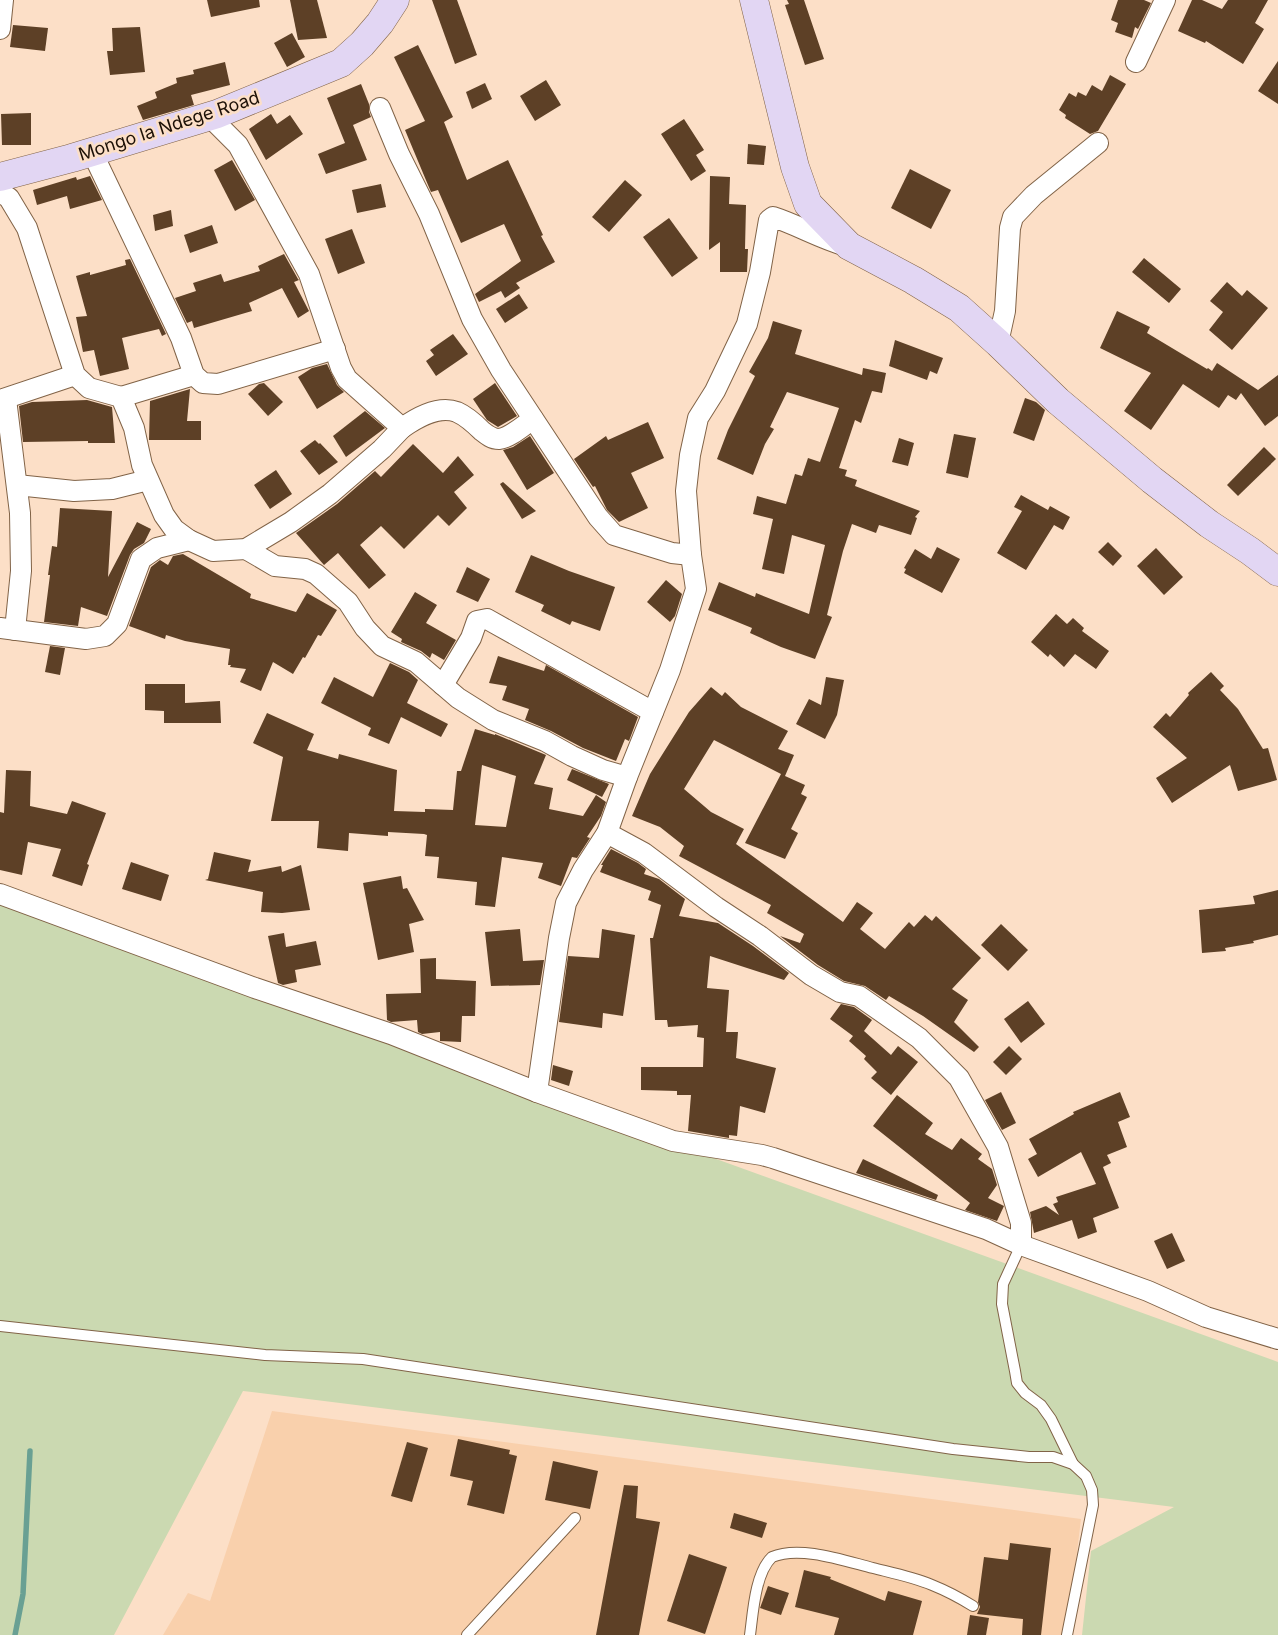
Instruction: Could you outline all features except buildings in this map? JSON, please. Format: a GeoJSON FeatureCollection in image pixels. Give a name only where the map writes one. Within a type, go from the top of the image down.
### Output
{"type":"FeatureCollection","features":[{"type":"Feature","properties":{"kind":"street"},"geometry":{"type":"LineString","coordinates":[[0,29],[3,0]]}},
{"type":"Feature","properties":{"kind":"street","name":"Mongo la Ndege Road"},"geometry":{"type":"LineString","coordinates":[[0,177],[92,152],[209,116],[340,63],[362,44],[380,23],[395,0]]}},
{"type":"Feature","properties":{"kind":"street"},"geometry":{"type":"LineString","coordinates":[[754,0],[795,168],[808,204],[849,246]]}},
{"type":"Feature","properties":{"kind":"street"},"geometry":{"type":"LineString","coordinates":[[1136,62],[1166,0]]}},
{"type":"Feature","properties":{"kind":"street"},"geometry":{"type":"LineString","coordinates":[[380,108],[399,154],[429,214],[472,319],[501,370],[606,528],[614,535],[623,538],[672,553],[691,555]]}},
{"type":"Feature","properties":{"kind":"street"},"geometry":{"type":"LineString","coordinates":[[209,116],[238,145],[308,274],[341,368],[348,379],[402,428]]}},
{"type":"Feature","properties":{"kind":"street"},"geometry":{"type":"LineString","coordinates":[[998,343],[1005,311],[1010,228],[1013,217],[1034,195],[1098,143]]}},
{"type":"Feature","properties":{"kind":"street"},"geometry":{"type":"LineString","coordinates":[[92,152],[182,338],[194,375],[203,383],[218,384],[335,349]]}},
{"type":"Feature","properties":{"kind":"street"},"geometry":{"type":"LineString","coordinates":[[0,192],[9,198],[26,228],[75,375],[89,388],[120,397],[194,375]]}},
{"type":"Feature","properties":{"kind":"street"},"geometry":{"type":"LineString","coordinates":[[537,1092],[559,938],[566,903],[607,833],[627,777],[670,670],[696,589],[691,555],[686,490],[690,455],[698,418],[715,391],[747,324],[760,272],[769,220],[773,217],[800,226],[828,240],[849,246],[913,280],[959,308],[1058,401],[1152,480],[1209,524],[1278,572]]}},
{"type":"Feature","properties":{"kind":"street"},"geometry":{"type":"LineString","coordinates":[[75,375],[3,400],[20,513],[21,571],[8,629],[86,640],[105,636],[117,624],[141,560],[157,548],[189,540]]}},
{"type":"Feature","properties":{"kind":"street"},"geometry":{"type":"LineString","coordinates":[[120,397],[134,428],[142,465],[164,515],[174,529],[189,540],[213,551],[246,549],[291,522],[330,494],[411,422],[441,410],[456,412],[488,436],[497,439],[510,435],[533,419]]}},
{"type":"Feature","properties":{"kind":"street"},"geometry":{"type":"LineString","coordinates":[[16,485],[74,491],[112,489],[148,480]]}},
{"type":"Feature","properties":{"kind":"street"},"geometry":{"type":"LineString","coordinates":[[246,549],[275,566],[305,569],[316,574],[348,602],[365,628],[382,646],[416,662],[458,698],[493,720],[545,741],[603,770],[627,777]]}},
{"type":"Feature","properties":{"kind":"street"},"geometry":{"type":"LineString","coordinates":[[443,684],[471,638],[477,621],[487,619],[653,712]]}},
{"type":"Feature","properties":{"kind":"street"},"geometry":{"type":"LineString","coordinates":[[607,833],[644,853],[811,975],[840,992],[859,996],[883,1011],[925,1045],[959,1078],[998,1147],[1021,1223],[1021,1245]]}},
{"type":"Feature","properties":{"kind":"street"},"geometry":{"type":"LineString","coordinates":[[0,894],[255,988],[391,1034],[537,1092],[674,1141],[773,1158],[986,1229],[1021,1245],[1148,1291],[1206,1317],[1278,1339]]}},
{"type":"Feature","properties":{"kind":"lane"},"geometry":{"type":"LineString","coordinates":[[1021,1245],[1003,1284],[1002,1304],[1017,1383],[1025,1393],[1041,1405],[1051,1419],[1073,1464],[1086,1476],[1092,1490],[1093,1505],[1067,1635]]}},
{"type":"Feature","properties":{"kind":"lane"},"geometry":{"type":"LineString","coordinates":[[0,1326],[265,1355],[364,1359],[954,1450],[1030,1457],[1053,1457],[1073,1464]]}},
{"type":"Feature","properties":{"kind":"lane"},"geometry":{"type":"LineString","coordinates":[[467,1635],[575,1518]]}},
{"type":"Feature","properties":{"kind":"lane"},"geometry":{"type":"LineString","coordinates":[[750,1635],[757,1588],[762,1571],[772,1557],[785,1554],[814,1554],[841,1559],[908,1577],[947,1591],[973,1606]]}},
{"type":"Feature","properties":{"kind":"shaded area"},"geometry":{"type":"Polygon","coordinates":[[[272,1411],[1081,1519],[1067,1635],[163,1635],[188,1593],[210,1601],[272,1411]]]}},
{"type":"Feature","properties":{"kind":"green space"},"geometry":{"type":"Polygon","coordinates":[[[0,900],[1278,1362],[1278,1635],[1082,1635],[1091,1551],[1174,1507],[243,1391],[114,1635],[0,1635],[0,900]]]}},
{"type":"Feature","properties":{"kind":"waterway"},"geometry":{"type":"LineString","coordinates":[[15,1635],[23,1594],[30,1451]]}}]}
